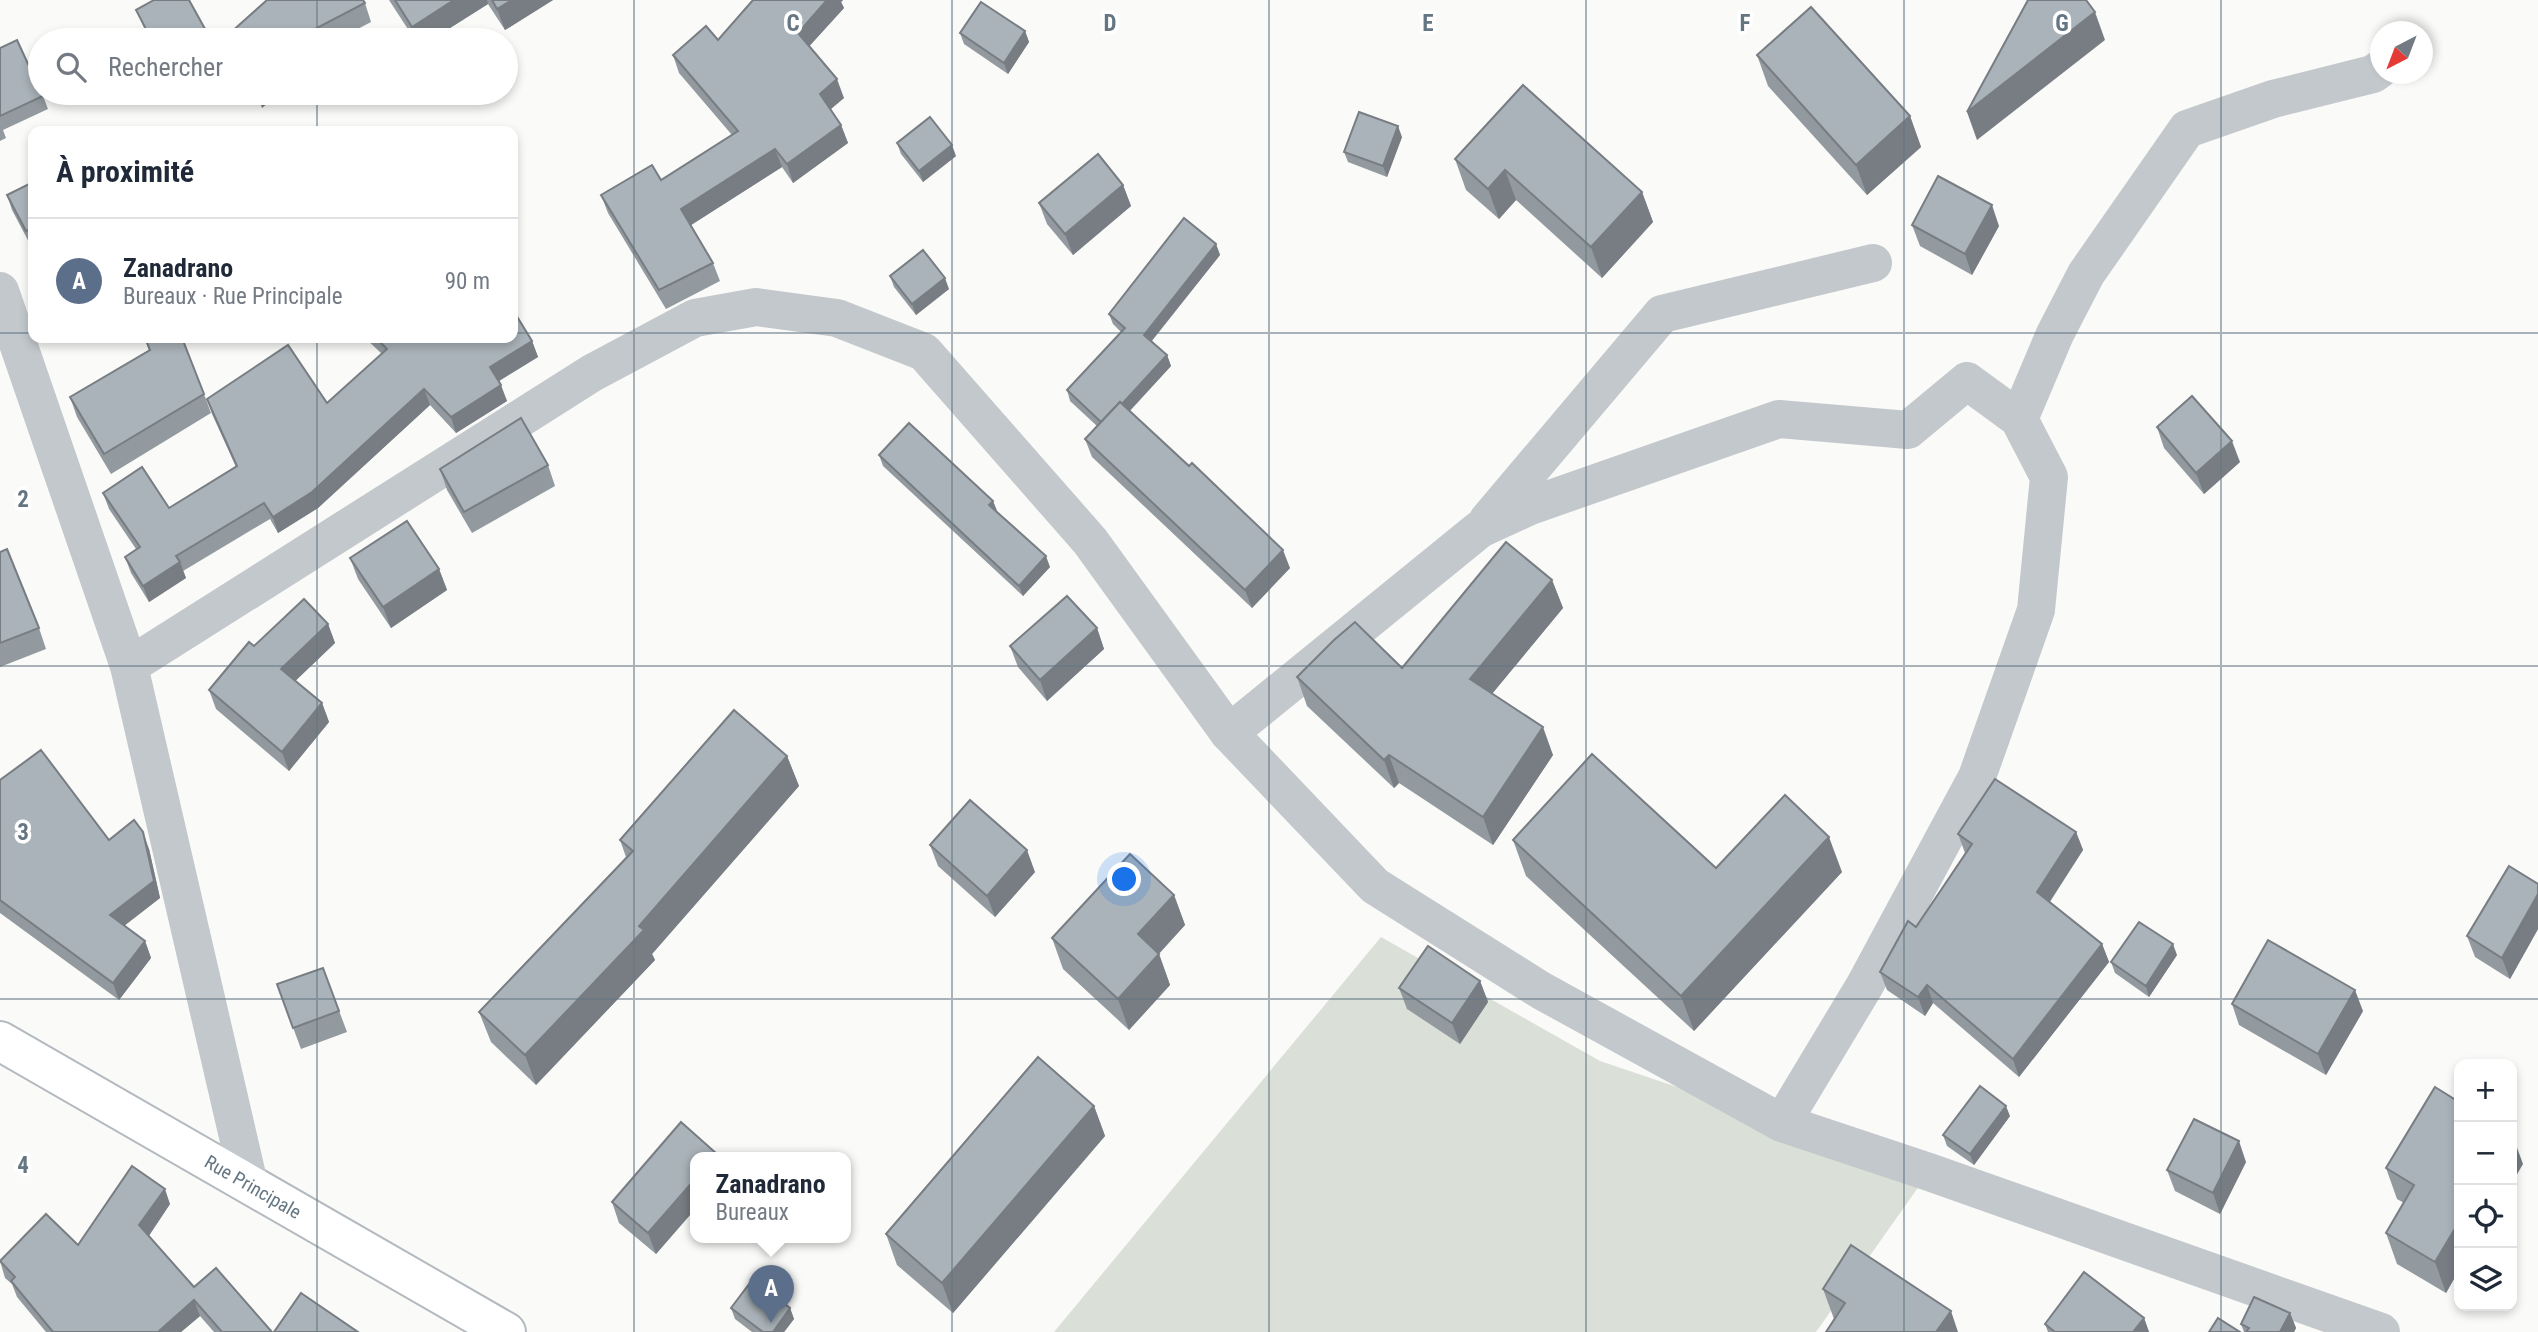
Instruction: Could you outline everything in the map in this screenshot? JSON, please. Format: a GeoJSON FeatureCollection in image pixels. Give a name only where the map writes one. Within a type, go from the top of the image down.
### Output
{"type":"FeatureCollection","features":[{"type":"Feature","properties":{"kind":"main road","name":"Rue Principale"},"geometry":{"type":"LineString","coordinates":[[0,1041],[506,1332]]}},
{"type":"Feature","properties":{"kind":"street"},"geometry":{"type":"LineString","coordinates":[[2019,419],[2055,334],[2086,274],[2187,130],[2273,99],[2370,75]]}},
{"type":"Feature","properties":{"kind":"street"},"geometry":{"type":"LineString","coordinates":[[1229,733],[1480,529],[1662,314],[1873,263]]}},
{"type":"Feature","properties":{"kind":"street"},"geometry":{"type":"LineString","coordinates":[[0,291],[129,666],[249,1184]]}},
{"type":"Feature","properties":{"kind":"street"},"geometry":{"type":"LineString","coordinates":[[129,666],[592,373],[695,318],[756,307],[837,317],[924,352],[1090,541],[1229,733],[1375,886],[1542,991],[1782,1123],[1929,1172],[2368,1330]]}},
{"type":"Feature","properties":{"kind":"street"},"geometry":{"type":"LineString","coordinates":[[1480,529],[1530,506],[1779,419],[1908,430],[1967,381],[2019,419],[2049,477],[2036,610],[1977,776],[1865,985],[1782,1123]]}},
{"type":"Feature","properties":{"kind":"shaded area"},"geometry":{"type":"Polygon","coordinates":[[[1381,937],[1600,1061],[1929,1172],[1816,1332],[1054,1332],[1381,937]]]}},
{"type":"Feature","properties":{"kind":"building"},"geometry":{"type":"Polygon","coordinates":[[[154,0],[189,0],[204,28],[145,28],[136,10],[154,0]]]}},
{"type":"Feature","properties":{"kind":"building"},"geometry":{"type":"Polygon","coordinates":[[[267,0],[363,0],[365,3],[317,28],[236,28],[267,0]]]}},
{"type":"Feature","properties":{"kind":"building"},"geometry":{"type":"Polygon","coordinates":[[[395,0],[454,0],[412,27],[395,0]]]}},
{"type":"Feature","properties":{"kind":"building"},"geometry":{"type":"Polygon","coordinates":[[[492,0],[512,0],[497,9],[492,0]]]}},
{"type":"Feature","properties":{"kind":"building"},"geometry":{"type":"Polygon","coordinates":[[[753,0],[827,0],[798,33],[837,79],[820,94],[841,125],[787,164],[775,149],[681,209],[713,263],[659,290],[601,195],[652,165],[661,180],[738,131],[673,55],[706,26],[718,40],[753,0]]]}},
{"type":"Feature","properties":{"kind":"building"},"geometry":{"type":"Polygon","coordinates":[[[2028,0],[2086,0],[2095,12],[1967,112],[2028,0]]]}},
{"type":"Feature","properties":{"kind":"building"},"geometry":{"type":"Polygon","coordinates":[[[981,2],[1025,31],[1004,63],[960,33],[981,2]]]}},
{"type":"Feature","properties":{"kind":"building"},"geometry":{"type":"Polygon","coordinates":[[[1811,7],[1910,116],[1856,165],[1757,55],[1811,7]]]}},
{"type":"Feature","properties":{"kind":"building"},"geometry":{"type":"Polygon","coordinates":[[[17,40],[28,64],[28,103],[0,116],[0,48],[17,40]]]}},
{"type":"Feature","properties":{"kind":"building"},"geometry":{"type":"Polygon","coordinates":[[[1523,85],[1642,192],[1591,247],[1505,170],[1488,189],[1455,159],[1523,85]]]}},
{"type":"Feature","properties":{"kind":"building"},"geometry":{"type":"Polygon","coordinates":[[[1359,112],[1398,126],[1383,166],[1344,152],[1359,112]]]}},
{"type":"Feature","properties":{"kind":"building"},"geometry":{"type":"Polygon","coordinates":[[[930,117],[952,145],[919,171],[897,143],[930,117]]]}},
{"type":"Feature","properties":{"kind":"building"},"geometry":{"type":"Polygon","coordinates":[[[1098,154],[1123,185],[1065,234],[1039,203],[1098,154]]]}},
{"type":"Feature","properties":{"kind":"building"},"geometry":{"type":"Polygon","coordinates":[[[1938,176],[1992,205],[1965,254],[1912,225],[1938,176]]]}},
{"type":"Feature","properties":{"kind":"building"},"geometry":{"type":"Polygon","coordinates":[[[28,184],[26,231],[7,195],[28,184]]]}},
{"type":"Feature","properties":{"kind":"building"},"geometry":{"type":"Polygon","coordinates":[[[1184,218],[1216,244],[1144,335],[1167,355],[1122,404],[1120,402],[1101,422],[1067,390],[1125,328],[1109,314],[1184,218]]]}},
{"type":"Feature","properties":{"kind":"building"},"geometry":{"type":"Polygon","coordinates":[[[923,250],[945,278],[912,304],[890,276],[923,250]]]}},
{"type":"Feature","properties":{"kind":"building"},"geometry":{"type":"Polygon","coordinates":[[[518,318],[532,341],[490,367],[501,385],[451,417],[424,389],[312,492],[273,517],[264,503],[176,556],[180,562],[143,586],[125,557],[140,547],[103,493],[142,467],[169,508],[237,466],[207,399],[288,345],[327,403],[387,349],[381,343],[518,343],[518,318]]]}},
{"type":"Feature","properties":{"kind":"building"},"geometry":{"type":"Polygon","coordinates":[[[147,343],[184,343],[204,394],[104,454],[70,397],[150,350],[147,343]]]}},
{"type":"Feature","properties":{"kind":"building"},"geometry":{"type":"Polygon","coordinates":[[[2192,396],[2232,441],[2196,473],[2157,427],[2192,396]]]}},
{"type":"Feature","properties":{"kind":"building"},"geometry":{"type":"Polygon","coordinates":[[[1120,402],[1189,466],[1192,463],[1283,550],[1245,590],[1085,439],[1120,402]]]}},
{"type":"Feature","properties":{"kind":"building"},"geometry":{"type":"Polygon","coordinates":[[[521,418],[548,465],[464,512],[440,469],[521,418]]]}},
{"type":"Feature","properties":{"kind":"building"},"geometry":{"type":"Polygon","coordinates":[[[909,423],[993,501],[989,505],[1046,556],[1019,586],[879,455],[909,423]]]}},
{"type":"Feature","properties":{"kind":"building"},"geometry":{"type":"Polygon","coordinates":[[[407,521],[439,569],[383,607],[350,558],[407,521]]]}},
{"type":"Feature","properties":{"kind":"building"},"geometry":{"type":"Polygon","coordinates":[[[1506,542],[1552,580],[1470,679],[1543,727],[1483,817],[1389,755],[1384,760],[1297,677],[1355,622],[1402,668],[1506,542]]]}},
{"type":"Feature","properties":{"kind":"building"},"geometry":{"type":"Polygon","coordinates":[[[7,549],[39,628],[0,643],[0,552],[7,549]]]}},
{"type":"Feature","properties":{"kind":"building"},"geometry":{"type":"Polygon","coordinates":[[[1067,596],[1097,628],[1040,680],[1010,646],[1067,596]]]}},
{"type":"Feature","properties":{"kind":"building"},"geometry":{"type":"Polygon","coordinates":[[[304,599],[328,624],[281,669],[322,703],[282,752],[209,690],[249,642],[254,646],[304,599]]]}},
{"type":"Feature","properties":{"kind":"building"},"geometry":{"type":"Polygon","coordinates":[[[734,710],[787,756],[639,926],[644,930],[525,1055],[479,1012],[633,851],[620,840],[734,710]]]}},
{"type":"Feature","properties":{"kind":"building"},"geometry":{"type":"Polygon","coordinates":[[[41,750],[109,840],[134,820],[143,832],[154,881],[110,915],[145,941],[113,983],[0,900],[0,780],[41,750]]]}},
{"type":"Feature","properties":{"kind":"building"},"geometry":{"type":"Polygon","coordinates":[[[1592,754],[1716,868],[1785,795],[1829,837],[1681,996],[1513,840],[1592,754]]]}},
{"type":"Feature","properties":{"kind":"building"},"geometry":{"type":"Polygon","coordinates":[[[1995,779],[2076,832],[2037,892],[2102,944],[2013,1059],[1927,985],[1918,997],[1880,972],[1908,921],[1916,927],[1972,844],[1958,834],[1995,779]]]}},
{"type":"Feature","properties":{"kind":"building"},"geometry":{"type":"Polygon","coordinates":[[[970,800],[1027,850],[987,896],[930,845],[970,800]]]}},
{"type":"Feature","properties":{"kind":"building"},"geometry":{"type":"Polygon","coordinates":[[[1130,854],[1174,895],[1138,934],[1159,954],[1118,999],[1052,938],[1130,854]]]}},
{"type":"Feature","properties":{"kind":"building"},"geometry":{"type":"Polygon","coordinates":[[[2509,866],[2538,884],[2538,894],[2502,958],[2467,936],[2509,866]]]}},
{"type":"Feature","properties":{"kind":"building"},"geometry":{"type":"Polygon","coordinates":[[[2139,922],[2173,944],[2146,986],[2111,962],[2139,922]]]}},
{"type":"Feature","properties":{"kind":"building"},"geometry":{"type":"Polygon","coordinates":[[[2268,940],[2355,990],[2318,1054],[2232,1004],[2268,940]]]}},
{"type":"Feature","properties":{"kind":"building"},"geometry":{"type":"Polygon","coordinates":[[[1428,946],[1480,981],[1452,1023],[1399,988],[1428,946]]]}},
{"type":"Feature","properties":{"kind":"building"},"geometry":{"type":"Polygon","coordinates":[[[323,968],[339,1011],[293,1028],[277,984],[323,968]]]}},
{"type":"Feature","properties":{"kind":"building"},"geometry":{"type":"Polygon","coordinates":[[[1038,1057],[1094,1106],[942,1283],[886,1234],[1038,1057]]]}},
{"type":"Feature","properties":{"kind":"building"},"geometry":{"type":"Polygon","coordinates":[[[1980,1086],[2006,1106],[1970,1154],[1943,1135],[1980,1086]]]}},
{"type":"Feature","properties":{"kind":"building"},"geometry":{"type":"Polygon","coordinates":[[[2435,1087],[2454,1099],[2454,1230],[2435,1262],[2386,1233],[2414,1185],[2386,1168],[2435,1087]]]}},
{"type":"Feature","properties":{"kind":"building"},"geometry":{"type":"Polygon","coordinates":[[[2194,1119],[2239,1141],[2213,1193],[2167,1170],[2194,1119]]]}},
{"type":"Feature","properties":{"kind":"building"},"geometry":{"type":"Polygon","coordinates":[[[681,1122],[715,1152],[690,1152],[690,1185],[648,1233],[612,1202],[681,1122]]]}},
{"type":"Feature","properties":{"kind":"building"},"geometry":{"type":"Polygon","coordinates":[[[132,1166],[165,1189],[139,1225],[194,1287],[216,1268],[272,1332],[222,1332],[194,1300],[158,1332],[53,1332],[11,1281],[15,1277],[0,1261],[46,1214],[78,1245],[132,1166]]]}},
{"type":"Feature","properties":{"kind":"building"},"geometry":{"type":"Polygon","coordinates":[[[1851,1245],[1951,1311],[1936,1332],[1826,1332],[1845,1303],[1823,1289],[1851,1245]]]}},
{"type":"Feature","properties":{"kind":"building"},"geometry":{"type":"Polygon","coordinates":[[[2084,1272],[2144,1318],[2133,1332],[2055,1332],[2045,1324],[2084,1272]]]}},
{"type":"Feature","properties":{"kind":"building"},"geometry":{"type":"Polygon","coordinates":[[[753,1279],[790,1308],[773,1332],[763,1332],[731,1308],[753,1279]]]}},
{"type":"Feature","properties":{"kind":"building"},"geometry":{"type":"Polygon","coordinates":[[[301,1293],[358,1332],[274,1332],[301,1293]]]}},
{"type":"Feature","properties":{"kind":"building"},"geometry":{"type":"Polygon","coordinates":[[[2254,1297],[2290,1313],[2280,1332],[2246,1332],[2249,1328],[2241,1324],[2254,1297]]]}},
{"type":"Feature","properties":{"kind":"building"},"geometry":{"type":"Polygon","coordinates":[[[2218,1318],[2240,1332],[2209,1332],[2218,1318]]]}},
{"type":"Feature","properties":{"kind":"place","name":"Zanadrano"},"geometry":{"type":"Point","coordinates":[771,1323]}}]}
